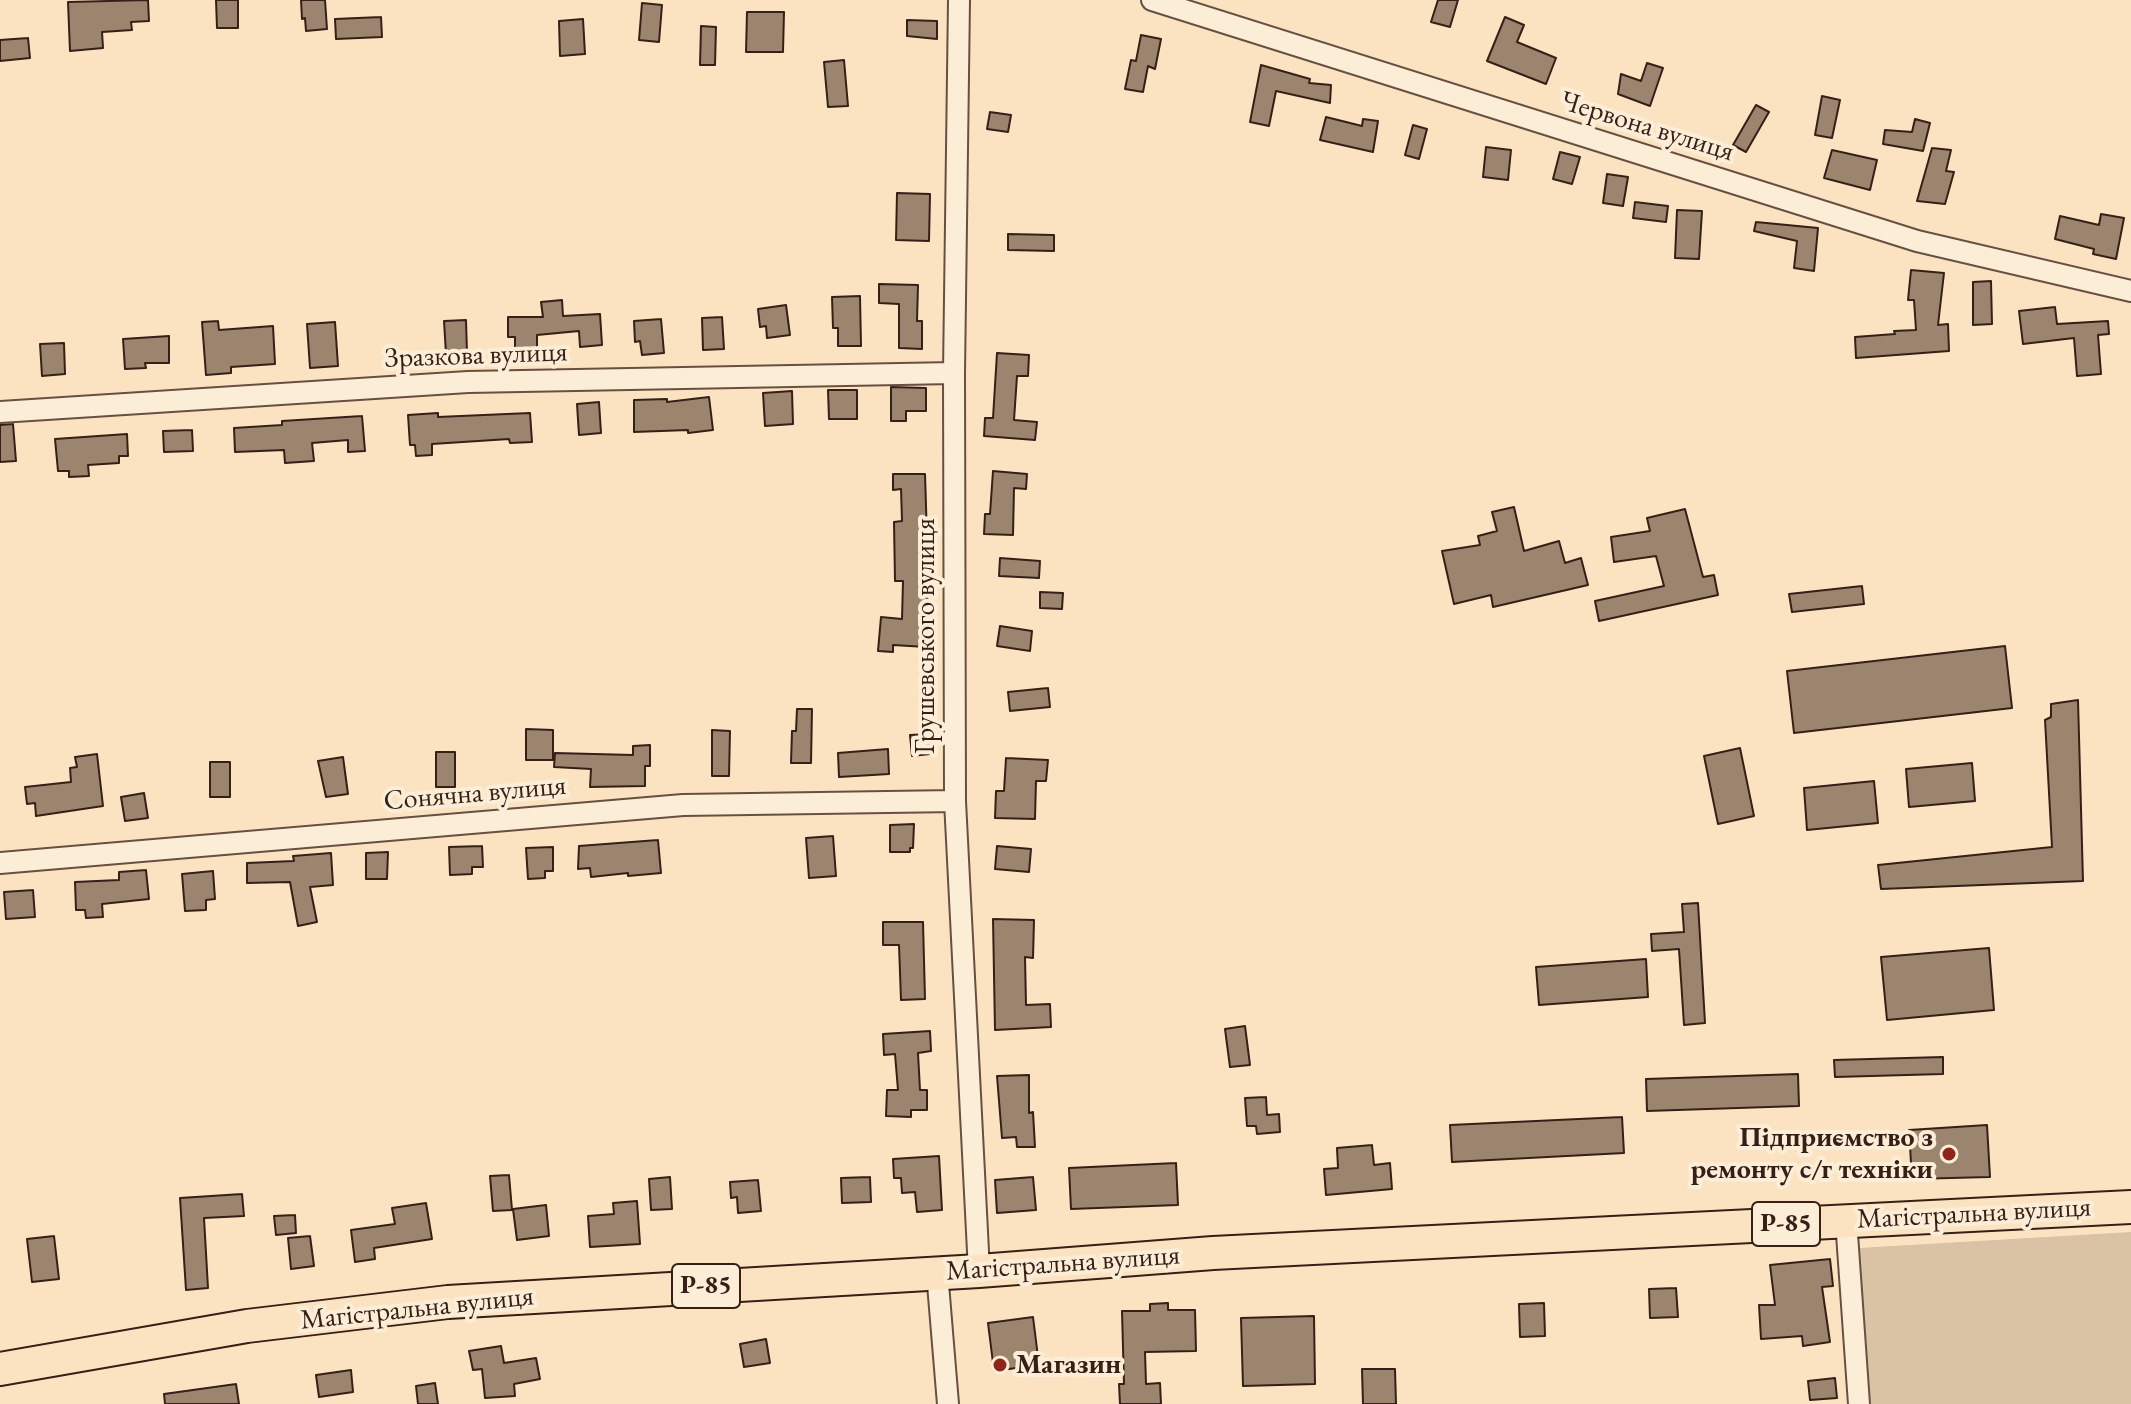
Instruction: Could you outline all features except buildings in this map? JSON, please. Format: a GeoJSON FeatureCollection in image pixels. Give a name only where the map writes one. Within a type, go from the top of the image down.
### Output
{"type":"FeatureCollection","features":[{"type":"Feature","properties":{"kind":"main road","name":"Магістральна вулиця"},"geometry":{"type":"LineString","coordinates":[[0,1369],[247,1326],[448,1302],[979,1271],[1213,1253],[2131,1207]]}},
{"type":"Feature","properties":{"kind":"street","name":"Грушевського вулиця"},"geometry":{"type":"LineString","coordinates":[[959,0],[954,373],[955,801],[979,1271]]}},
{"type":"Feature","properties":{"kind":"street","name":"Червона вулиця"},"geometry":{"type":"LineString","coordinates":[[1152,0],[1917,241],[2131,291]]}},
{"type":"Feature","properties":{"kind":"street","name":"Зразкова вулиця"},"geometry":{"type":"LineString","coordinates":[[0,412],[468,382],[954,373]]}},
{"type":"Feature","properties":{"kind":"street","name":"Сонячна вулиця"},"geometry":{"type":"LineString","coordinates":[[0,863],[683,805],[955,801]]}},
{"type":"Feature","properties":{"kind":"street"},"geometry":{"type":"LineString","coordinates":[[1846,1220],[1859,1404]]}},
{"type":"Feature","properties":{"kind":"street"},"geometry":{"type":"LineString","coordinates":[[937,1272],[948,1404]]}},
{"type":"Feature","properties":{"kind":"shaded area"},"geometry":{"type":"Polygon","coordinates":[[[2131,1232],[2131,1404],[1869,1404],[1859,1248],[2131,1232]]]}},
{"type":"Feature","properties":{"kind":"place","name":"Підприємство з ремонту с/г техніки"},"geometry":{"type":"Point","coordinates":[1949,1154]}},
{"type":"Feature","properties":{"kind":"place","name":"Магазин"},"geometry":{"type":"Point","coordinates":[1000,1365]}}]}
